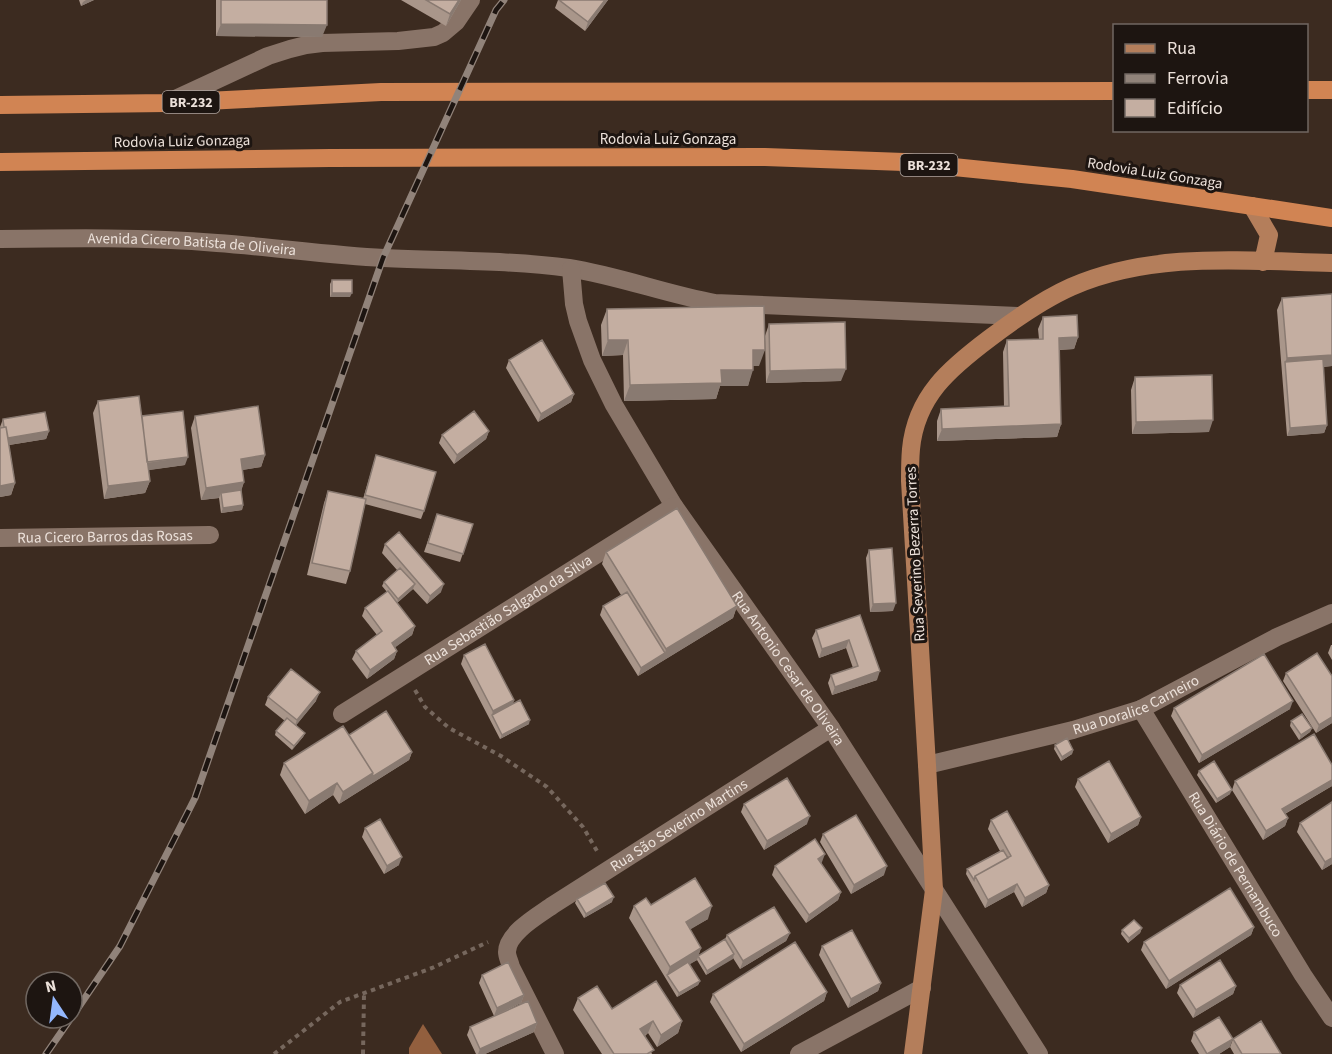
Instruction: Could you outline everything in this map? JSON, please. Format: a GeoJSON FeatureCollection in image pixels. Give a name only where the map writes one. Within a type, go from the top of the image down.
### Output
{"type":"FeatureCollection","features":[{"type":"Feature","properties":{"kind":"highway"},"geometry":{"type":"LineString","coordinates":[[1308,90],[1332,90]]}},
{"type":"Feature","properties":{"kind":"highway","name":"BR-232"},"geometry":{"type":"LineString","coordinates":[[0,105],[167,103],[381,92],[1113,91]]}},
{"type":"Feature","properties":{"kind":"highway","name":"Rodovia Luiz Gonzaga"},"geometry":{"type":"LineString","coordinates":[[0,162],[765,156],[904,162],[1072,179],[1332,218]]}},
{"type":"Feature","properties":{"kind":"main road"},"geometry":{"type":"LineString","coordinates":[[1252,206],[1269,235],[1263,262]]}},
{"type":"Feature","properties":{"kind":"main road","name":"Rua Severino Bezerra Torres"},"geometry":{"type":"LineString","coordinates":[[913,1054],[934,890],[910,481],[911,448],[915,426],[934,387],[958,362],[1018,316],[1070,288],[1100,276],[1142,266],[1188,260],[1332,263]]}},
{"type":"Feature","properties":{"kind":"street"},"geometry":{"type":"LineString","coordinates":[[167,103],[268,56],[306,45],[434,37],[456,22],[471,0]]}},
{"type":"Feature","properties":{"kind":"street","name":"Avenida Cicero Batista de Oliveira"},"geometry":{"type":"LineString","coordinates":[[0,239],[103,238],[215,242],[383,258],[522,263],[572,269],[715,303],[1018,316]]}},
{"type":"Feature","properties":{"kind":"street","name":"Rua Antonio Cesar de Oliveira"},"geometry":{"type":"LineString","coordinates":[[572,269],[574,304],[592,360],[614,405],[674,506],[831,728],[1039,1054]]}},
{"type":"Feature","properties":{"kind":"street","name":"Rua Sebastião Salgado da Silva"},"geometry":{"type":"LineString","coordinates":[[342,714],[674,506]]}},
{"type":"Feature","properties":{"kind":"street","name":"Rua Cicero Barros das Rosas"},"geometry":{"type":"LineString","coordinates":[[0,538],[210,534]]}},
{"type":"Feature","properties":{"kind":"street","name":"Rua Doralice Carneiro"},"geometry":{"type":"LineString","coordinates":[[927,765],[1063,733],[1141,708],[1277,637],[1332,613]]}},
{"type":"Feature","properties":{"kind":"street","name":"Rua Diário de Pernambuco"},"geometry":{"type":"LineString","coordinates":[[1141,708],[1303,975],[1332,1018]]}},
{"type":"Feature","properties":{"kind":"street","name":"Rua São Severino Martins"},"geometry":{"type":"LineString","coordinates":[[555,1054],[515,976],[507,951],[512,939],[526,924],[831,728]]}},
{"type":"Feature","properties":{"kind":"street"},"geometry":{"type":"LineString","coordinates":[[799,1054],[922,988]]}},
{"type":"Feature","properties":{"kind":"path"},"geometry":{"type":"LineString","coordinates":[[406,674],[425,707],[449,728],[501,756],[547,787],[583,827],[608,870]]}},
{"type":"Feature","properties":{"kind":"path"},"geometry":{"type":"LineString","coordinates":[[274,1054],[340,1002],[432,968],[526,924]]}},
{"type":"Feature","properties":{"kind":"path"},"geometry":{"type":"LineString","coordinates":[[363,1054],[364,994]]}},
{"type":"Feature","properties":{"kind":"shaded area"},"geometry":{"type":"Polygon","coordinates":[[[423,1024],[442,1054],[409,1054],[409,1048],[423,1024]]]}},
{"type":"Feature","properties":{"kind":"building"},"geometry":{"type":"Polygon","coordinates":[[[221,0],[327,0],[327,25],[221,24],[221,0]]]}},
{"type":"Feature","properties":{"kind":"building"},"geometry":{"type":"Polygon","coordinates":[[[426,0],[459,0],[450,14],[426,0]]]}},
{"type":"Feature","properties":{"kind":"building"},"geometry":{"type":"Polygon","coordinates":[[[559,0],[605,0],[588,22],[559,0]]]}},
{"type":"Feature","properties":{"kind":"building"},"geometry":{"type":"Polygon","coordinates":[[[332,280],[352,280],[352,293],[332,293],[332,280]]]}},
{"type":"Feature","properties":{"kind":"building"},"geometry":{"type":"Polygon","coordinates":[[[1332,294],[1332,355],[1287,358],[1282,298],[1332,294]]]}},
{"type":"Feature","properties":{"kind":"building"},"geometry":{"type":"Polygon","coordinates":[[[764,306],[765,350],[753,350],[753,370],[721,370],[722,383],[630,385],[628,340],[608,340],[607,309],[764,306]]]}},
{"type":"Feature","properties":{"kind":"building"},"geometry":{"type":"Polygon","coordinates":[[[1077,315],[1078,337],[1059,338],[1061,424],[942,429],[941,409],[1009,406],[1007,340],[1043,339],[1043,317],[1077,315]]]}},
{"type":"Feature","properties":{"kind":"building"},"geometry":{"type":"Polygon","coordinates":[[[845,322],[846,369],[770,371],[769,324],[845,322]]]}},
{"type":"Feature","properties":{"kind":"building"},"geometry":{"type":"Polygon","coordinates":[[[542,340],[574,394],[541,414],[509,360],[542,340]]]}},
{"type":"Feature","properties":{"kind":"building"},"geometry":{"type":"Polygon","coordinates":[[[1323,359],[1327,425],[1290,428],[1285,362],[1323,359]]]}},
{"type":"Feature","properties":{"kind":"building"},"geometry":{"type":"Polygon","coordinates":[[[1212,375],[1213,420],[1136,422],[1135,377],[1212,375]]]}},
{"type":"Feature","properties":{"kind":"building"},"geometry":{"type":"Polygon","coordinates":[[[139,396],[150,481],[108,486],[98,401],[139,396]]]}},
{"type":"Feature","properties":{"kind":"building"},"geometry":{"type":"Polygon","coordinates":[[[258,406],[265,455],[241,459],[244,482],[206,488],[195,416],[258,406]]]}},
{"type":"Feature","properties":{"kind":"building"},"geometry":{"type":"Polygon","coordinates":[[[183,411],[188,457],[147,462],[142,416],[183,411]]]}},
{"type":"Feature","properties":{"kind":"building"},"geometry":{"type":"Polygon","coordinates":[[[474,411],[489,431],[457,455],[442,435],[474,411]]]}},
{"type":"Feature","properties":{"kind":"building"},"geometry":{"type":"Polygon","coordinates":[[[45,412],[49,431],[8,438],[3,419],[45,412]]]}},
{"type":"Feature","properties":{"kind":"building"},"geometry":{"type":"Polygon","coordinates":[[[6,427],[15,483],[0,486],[0,428],[6,427]]]}},
{"type":"Feature","properties":{"kind":"building"},"geometry":{"type":"Polygon","coordinates":[[[376,455],[436,472],[424,511],[365,495],[376,455]]]}},
{"type":"Feature","properties":{"kind":"building"},"geometry":{"type":"Polygon","coordinates":[[[241,490],[243,505],[223,508],[221,493],[241,490]]]}},
{"type":"Feature","properties":{"kind":"building"},"geometry":{"type":"Polygon","coordinates":[[[328,491],[366,499],[350,571],[312,563],[328,491]]]}},
{"type":"Feature","properties":{"kind":"building"},"geometry":{"type":"Polygon","coordinates":[[[677,508],[737,606],[666,649],[606,552],[677,508]]]}},
{"type":"Feature","properties":{"kind":"building"},"geometry":{"type":"Polygon","coordinates":[[[437,514],[473,524],[463,554],[428,543],[437,514]]]}},
{"type":"Feature","properties":{"kind":"building"},"geometry":{"type":"Polygon","coordinates":[[[399,532],[444,584],[430,596],[385,544],[399,532]]]}},
{"type":"Feature","properties":{"kind":"building"},"geometry":{"type":"Polygon","coordinates":[[[892,548],[896,603],[873,604],[869,550],[892,548]]]}},
{"type":"Feature","properties":{"kind":"building"},"geometry":{"type":"Polygon","coordinates":[[[400,568],[415,584],[398,599],[384,582],[400,568]]]}},
{"type":"Feature","properties":{"kind":"building"},"geometry":{"type":"Polygon","coordinates":[[[388,591],[415,626],[392,643],[397,651],[370,670],[356,651],[382,631],[365,608],[388,591]]]}},
{"type":"Feature","properties":{"kind":"building"},"geometry":{"type":"Polygon","coordinates":[[[627,592],[665,653],[641,668],[603,606],[627,592]]]}},
{"type":"Feature","properties":{"kind":"building"},"geometry":{"type":"Polygon","coordinates":[[[860,615],[880,671],[835,687],[831,675],[858,666],[849,640],[822,649],[816,630],[860,615]]]}},
{"type":"Feature","properties":{"kind":"building"},"geometry":{"type":"Polygon","coordinates":[[[485,644],[514,700],[493,711],[464,655],[485,644]]]}},
{"type":"Feature","properties":{"kind":"building"},"geometry":{"type":"Polygon","coordinates":[[[1317,653],[1332,676],[1332,717],[1319,725],[1286,673],[1317,653]]]}},
{"type":"Feature","properties":{"kind":"building"},"geometry":{"type":"Polygon","coordinates":[[[1264,654],[1293,701],[1202,755],[1174,708],[1264,654]]]}},
{"type":"Feature","properties":{"kind":"building"},"geometry":{"type":"Polygon","coordinates":[[[291,669],[320,692],[297,720],[268,697],[291,669]]]}},
{"type":"Feature","properties":{"kind":"building"},"geometry":{"type":"Polygon","coordinates":[[[520,700],[530,720],[502,735],[492,715],[520,700]]]}},
{"type":"Feature","properties":{"kind":"building"},"geometry":{"type":"Polygon","coordinates":[[[386,711],[412,752],[372,777],[373,773],[349,735],[386,711]]]}},
{"type":"Feature","properties":{"kind":"building"},"geometry":{"type":"Polygon","coordinates":[[[1302,714],[1312,728],[1301,735],[1291,721],[1302,714]]]}},
{"type":"Feature","properties":{"kind":"building"},"geometry":{"type":"Polygon","coordinates":[[[287,718],[305,733],[294,746],[276,731],[287,718]]]}},
{"type":"Feature","properties":{"kind":"building"},"geometry":{"type":"Polygon","coordinates":[[[343,726],[373,773],[343,792],[337,783],[309,801],[284,763],[343,726]]]}},
{"type":"Feature","properties":{"kind":"building"},"geometry":{"type":"Polygon","coordinates":[[[1314,734],[1332,765],[1332,780],[1282,809],[1288,818],[1266,831],[1235,781],[1314,734]]]}},
{"type":"Feature","properties":{"kind":"building"},"geometry":{"type":"Polygon","coordinates":[[[1067,738],[1073,750],[1062,757],[1055,745],[1067,738]]]}},
{"type":"Feature","properties":{"kind":"building"},"geometry":{"type":"Polygon","coordinates":[[[1109,761],[1141,817],[1111,834],[1078,779],[1109,761]]]}},
{"type":"Feature","properties":{"kind":"building"},"geometry":{"type":"Polygon","coordinates":[[[1214,761],[1232,790],[1217,799],[1199,771],[1214,761]]]}},
{"type":"Feature","properties":{"kind":"building"},"geometry":{"type":"Polygon","coordinates":[[[787,778],[810,816],[767,841],[744,804],[787,778]]]}},
{"type":"Feature","properties":{"kind":"building"},"geometry":{"type":"Polygon","coordinates":[[[1332,802],[1332,858],[1325,862],[1300,823],[1332,802]]]}},
{"type":"Feature","properties":{"kind":"building"},"geometry":{"type":"Polygon","coordinates":[[[1007,811],[1049,885],[1025,898],[1017,884],[988,900],[975,876],[1011,856],[991,820],[1007,811]]]}},
{"type":"Feature","properties":{"kind":"building"},"geometry":{"type":"Polygon","coordinates":[[[856,815],[887,866],[854,885],[823,834],[856,815]]]}},
{"type":"Feature","properties":{"kind":"building"},"geometry":{"type":"Polygon","coordinates":[[[380,819],[402,857],[387,866],[365,828],[380,819]]]}},
{"type":"Feature","properties":{"kind":"building"},"geometry":{"type":"Polygon","coordinates":[[[815,839],[825,854],[818,859],[841,892],[809,915],[775,866],[815,839]]]}},
{"type":"Feature","properties":{"kind":"building"},"geometry":{"type":"Polygon","coordinates":[[[1003,850],[1008,858],[975,876],[974,880],[967,869],[1003,850]]]}},
{"type":"Feature","properties":{"kind":"building"},"geometry":{"type":"Polygon","coordinates":[[[695,878],[712,906],[686,922],[701,948],[670,967],[634,906],[646,898],[651,905],[695,878]]]}},
{"type":"Feature","properties":{"kind":"building"},"geometry":{"type":"Polygon","coordinates":[[[605,883],[614,897],[586,914],[577,899],[605,883]]]}},
{"type":"Feature","properties":{"kind":"building"},"geometry":{"type":"Polygon","coordinates":[[[1230,888],[1254,927],[1169,981],[1144,942],[1230,888]]]}},
{"type":"Feature","properties":{"kind":"building"},"geometry":{"type":"Polygon","coordinates":[[[774,907],[790,933],[743,961],[727,935],[774,907]]]}},
{"type":"Feature","properties":{"kind":"building"},"geometry":{"type":"Polygon","coordinates":[[[1134,920],[1142,928],[1129,938],[1122,930],[1134,920]]]}},
{"type":"Feature","properties":{"kind":"building"},"geometry":{"type":"Polygon","coordinates":[[[852,930],[881,983],[851,999],[822,946],[852,930]]]}},
{"type":"Feature","properties":{"kind":"building"},"geometry":{"type":"Polygon","coordinates":[[[725,939],[734,954],[707,971],[698,956],[725,939]]]}},
{"type":"Feature","properties":{"kind":"building"},"geometry":{"type":"Polygon","coordinates":[[[795,942],[827,992],[744,1044],[713,994],[795,942]]]}},
{"type":"Feature","properties":{"kind":"building"},"geometry":{"type":"Polygon","coordinates":[[[1220,960],[1236,986],[1196,1010],[1180,985],[1220,960]]]}},
{"type":"Feature","properties":{"kind":"building"},"geometry":{"type":"Polygon","coordinates":[[[508,962],[524,995],[497,1008],[482,975],[508,962]]]}},
{"type":"Feature","properties":{"kind":"building"},"geometry":{"type":"Polygon","coordinates":[[[688,962],[700,981],[679,993],[667,975],[688,962]]]}},
{"type":"Feature","properties":{"kind":"building"},"geometry":{"type":"Polygon","coordinates":[[[656,981],[682,1021],[661,1035],[653,1021],[640,1029],[654,1050],[647,1054],[614,1054],[578,998],[597,986],[612,1009],[656,981]]]}},
{"type":"Feature","properties":{"kind":"building"},"geometry":{"type":"Polygon","coordinates":[[[528,1001],[537,1023],[480,1049],[470,1027],[528,1001]]]}},
{"type":"Feature","properties":{"kind":"building"},"geometry":{"type":"Polygon","coordinates":[[[1219,1017],[1233,1039],[1207,1054],[1194,1032],[1219,1017]]]}},
{"type":"Feature","properties":{"kind":"building"},"geometry":{"type":"Polygon","coordinates":[[[1261,1021],[1281,1054],[1242,1054],[1233,1039],[1261,1021]]]}},
{"type":"Feature","properties":{"kind":"railway"},"geometry":{"type":"LineString","coordinates":[[84,999],[120,946],[195,798],[383,258],[496,10],[504,0]]}},
{"type":"Feature","properties":{"kind":"railway"},"geometry":{"type":"LineString","coordinates":[[46,1054],[63,1030]]}}]}
